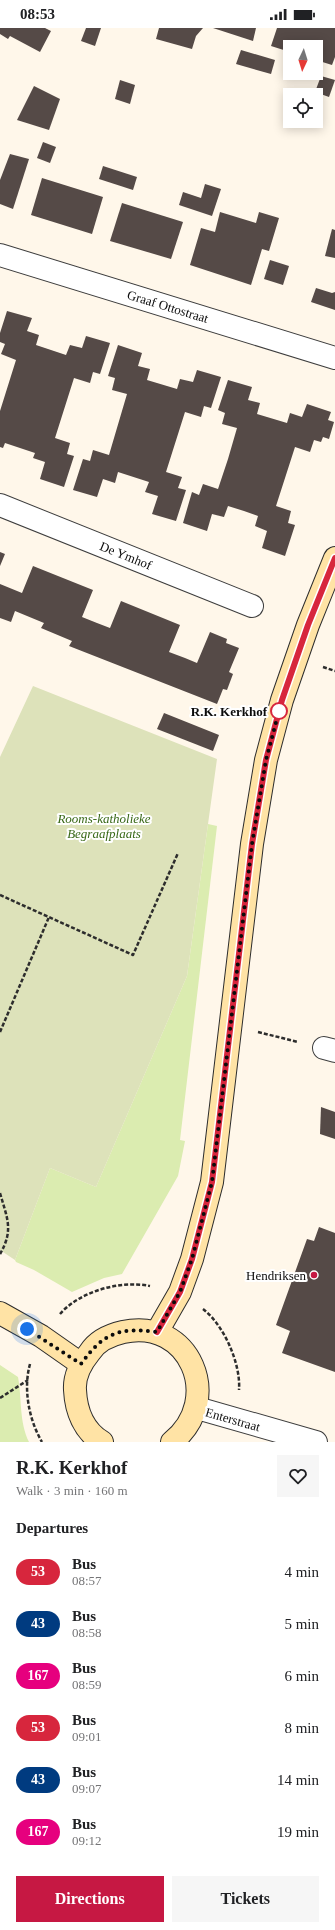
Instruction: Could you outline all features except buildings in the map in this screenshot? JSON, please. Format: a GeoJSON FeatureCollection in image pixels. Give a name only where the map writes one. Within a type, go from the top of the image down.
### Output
{"type":"FeatureCollection","features":[{"type":"Feature","properties":{"kind":"main road"},"geometry":{"type":"LineString","coordinates":[[157,1332],[180,1292],[192,1259],[212,1182],[252,844],[266,760],[282,700],[308,625],[335,558]]}},
{"type":"Feature","properties":{"kind":"main road"},"geometry":{"type":"LineString","coordinates":[[0,1313],[41,1336],[81,1364]]}},
{"type":"Feature","properties":{"kind":"main road"},"geometry":{"type":"LineString","coordinates":[[102,1442],[97,1439],[83,1424],[76,1404],[75,1384],[81,1364],[94,1346],[113,1334],[135,1329],[157,1332],[177,1344],[192,1362],[199,1385],[197,1408],[188,1426],[172,1442]]}},
{"type":"Feature","properties":{"kind":"street","name":"Graaf Ottostraat"},"geometry":{"type":"LineString","coordinates":[[0,255],[335,358]]}},
{"type":"Feature","properties":{"kind":"street","name":"De Ymhof"},"geometry":{"type":"LineString","coordinates":[[0,505],[252,606]]}},
{"type":"Feature","properties":{"kind":"street","name":"Enterstraat"},"geometry":{"type":"LineString","coordinates":[[197,1408],[316,1442]]}},
{"type":"Feature","properties":{"kind":"path"},"geometry":{"type":"LineString","coordinates":[[0,895],[133,955],[178,853]]}},
{"type":"Feature","properties":{"kind":"path"},"geometry":{"type":"LineString","coordinates":[[0,1032],[49,917]]}},
{"type":"Feature","properties":{"kind":"path"},"geometry":{"type":"LineString","coordinates":[[230,1025],[329,1050]]}},
{"type":"Feature","properties":{"kind":"path"},"geometry":{"type":"LineString","coordinates":[[0,1193],[8,1222],[9,1233],[0,1254]]}},
{"type":"Feature","properties":{"kind":"path"},"geometry":{"type":"LineString","coordinates":[[0,1398],[28,1380]]}},
{"type":"Feature","properties":{"kind":"green space","name":"Rooms-katholieke Begraafplaats"},"geometry":{"type":"Polygon","coordinates":[[[33,686],[217,759],[187,976],[96,1187],[50,1168],[15,1260],[0,1250],[0,757],[33,686]]]}},
{"type":"Feature","properties":{"kind":"green space"},"geometry":{"type":"Polygon","coordinates":[[[208,824],[217,826],[180,1140],[185,1141],[178,1176],[122,1274],[104,1278],[72,1292],[34,1270],[16,1262],[15,1260],[50,1168],[96,1187],[187,976],[208,824]]]}},
{"type":"Feature","properties":{"kind":"green space"},"geometry":{"type":"Polygon","coordinates":[[[0,1365],[18,1377],[22,1418],[29,1442],[0,1442],[0,1365]]]}},
{"type":"Feature","properties":{"kind":"bus line","name":"53"},"geometry":{"type":"LineString","coordinates":[[157,1332],[180,1292],[192,1259],[212,1182],[252,844],[266,760],[282,700],[308,625],[335,558]]}},
{"type":"Feature","properties":{"kind":"place","name":"R.K. Kerkhof"},"geometry":{"type":"Point","coordinates":[279,711]}},
{"type":"Feature","properties":{"kind":"place","name":"Hendriksen"},"geometry":{"type":"Point","coordinates":[314,1275]}},
{"type":"Feature","properties":{"kind":"route"},"geometry":{"type":"LineString","coordinates":[[27,1329],[41,1336],[81,1364],[94,1346],[113,1334],[135,1329],[157,1332],[180,1292],[192,1259],[212,1182],[252,844],[266,760],[279,711]]}}]}
